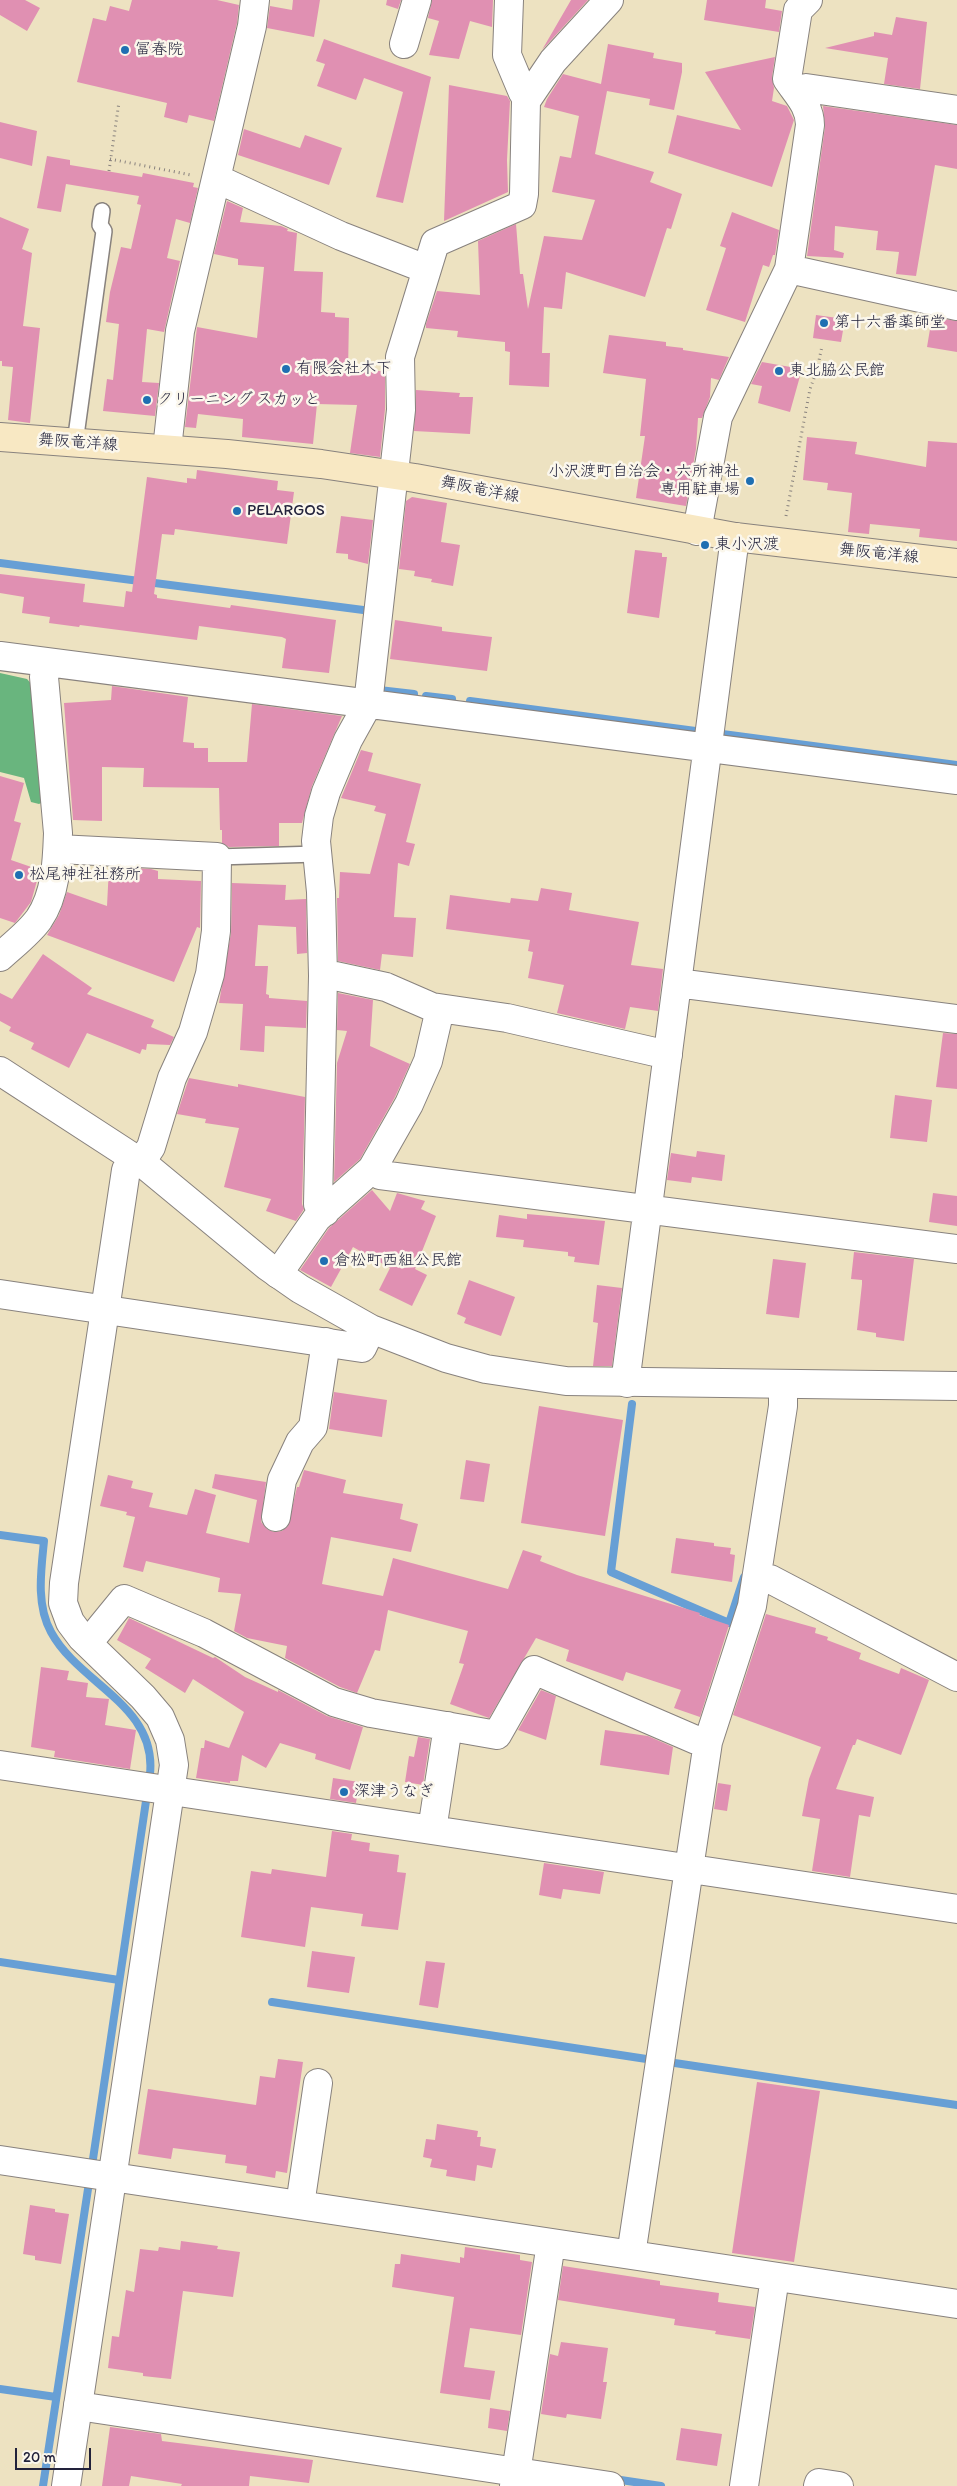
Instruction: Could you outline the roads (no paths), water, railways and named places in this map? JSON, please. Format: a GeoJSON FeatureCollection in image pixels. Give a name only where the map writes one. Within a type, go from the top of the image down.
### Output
{"type":"FeatureCollection","features":[{"type":"Feature","properties":{"kind":"main road","name":"舞阪竜洋線"},"geometry":{"type":"LineString","coordinates":[[0,437],[275,458],[394,475],[735,537],[957,563]]}},
{"type":"Feature","properties":{"kind":"street"},"geometry":{"type":"LineString","coordinates":[[167,449],[180,331],[252,26],[256,0]]}},
{"type":"Feature","properties":{"kind":"street"},"geometry":{"type":"LineString","coordinates":[[404,44],[417,0]]}},
{"type":"Feature","properties":{"kind":"street"},"geometry":{"type":"LineString","coordinates":[[508,0],[507,55],[523,93],[528,96]]}},
{"type":"Feature","properties":{"kind":"street"},"geometry":{"type":"LineString","coordinates":[[325,1212],[318,1204],[323,976],[321,892],[317,854],[319,816],[326,792],[348,740],[368,704],[401,410],[400,357],[435,243],[522,205],[524,194],[524,114],[528,96],[553,61],[609,0]]}},
{"type":"Feature","properties":{"kind":"street"},"geometry":{"type":"LineString","coordinates":[[697,530],[718,417],[788,268],[810,115],[787,79],[798,10],[808,0]]}},
{"type":"Feature","properties":{"kind":"street"},"geometry":{"type":"LineString","coordinates":[[798,94],[806,88],[957,110]]}},
{"type":"Feature","properties":{"kind":"street"},"geometry":{"type":"LineString","coordinates":[[216,180],[341,236],[426,269]]}},
{"type":"Feature","properties":{"kind":"street"},"geometry":{"type":"LineString","coordinates":[[788,268],[957,306]]}},
{"type":"Feature","properties":{"kind":"street"},"geometry":{"type":"LineString","coordinates":[[627,1383],[735,537]]}},
{"type":"Feature","properties":{"kind":"street"},"geometry":{"type":"LineString","coordinates":[[0,656],[957,780]]}},
{"type":"Feature","properties":{"kind":"street"},"geometry":{"type":"LineString","coordinates":[[0,957],[32,927],[43,911],[54,880],[58,849],[44,677],[46,662]]}},
{"type":"Feature","properties":{"kind":"street"},"geometry":{"type":"LineString","coordinates":[[58,849],[216,857],[216,931],[210,974],[193,1032],[172,1078],[151,1147],[126,1170],[64,1583],[63,1603],[70,1622],[88,1643],[160,1716],[171,1748],[174,1765],[66,2486]]}},
{"type":"Feature","properties":{"kind":"street"},"geometry":{"type":"LineString","coordinates":[[323,976],[369,983],[440,1009],[507,1018],[668,1055]]}},
{"type":"Feature","properties":{"kind":"street"},"geometry":{"type":"LineString","coordinates":[[677,983],[957,1019]]}},
{"type":"Feature","properties":{"kind":"street"},"geometry":{"type":"LineString","coordinates":[[278,1274],[317,1218],[372,1170],[408,1104],[425,1068],[438,1024],[440,1009]]}},
{"type":"Feature","properties":{"kind":"street"},"geometry":{"type":"LineString","coordinates":[[0,1071],[138,1160],[278,1274],[334,1310],[371,1329],[439,1356],[486,1369],[566,1381],[957,1386]]}},
{"type":"Feature","properties":{"kind":"street"},"geometry":{"type":"LineString","coordinates":[[372,1170],[380,1174],[957,1248]]}},
{"type":"Feature","properties":{"kind":"street"},"geometry":{"type":"LineString","coordinates":[[0,1294],[362,1348],[371,1329]]}},
{"type":"Feature","properties":{"kind":"street"},"geometry":{"type":"LineString","coordinates":[[276,1518],[282,1480],[300,1442],[313,1427],[326,1342]]}},
{"type":"Feature","properties":{"kind":"street"},"geometry":{"type":"LineString","coordinates":[[631,2255],[708,1742],[752,1606],[783,1406],[783,1384]]}},
{"type":"Feature","properties":{"kind":"street"},"geometry":{"type":"LineString","coordinates":[[757,1578],[770,1579],[957,1677]]}},
{"type":"Feature","properties":{"kind":"street"},"geometry":{"type":"LineString","coordinates":[[88,1643],[124,1599],[211,1637],[334,1702],[371,1713],[497,1735],[534,1670],[696,1740],[708,1742]]}},
{"type":"Feature","properties":{"kind":"street"},"geometry":{"type":"LineString","coordinates":[[432,1830],[448,1726]]}},
{"type":"Feature","properties":{"kind":"street"},"geometry":{"type":"LineString","coordinates":[[0,1765],[957,1909]]}},
{"type":"Feature","properties":{"kind":"street"},"geometry":{"type":"LineString","coordinates":[[300,2205],[318,2082]]}},
{"type":"Feature","properties":{"kind":"street"},"geometry":{"type":"LineString","coordinates":[[0,2160],[957,2304]]}},
{"type":"Feature","properties":{"kind":"street"},"geometry":{"type":"LineString","coordinates":[[515,2479],[551,2243]]}},
{"type":"Feature","properties":{"kind":"street"},"geometry":{"type":"LineString","coordinates":[[744,2486],[775,2277]]}},
{"type":"Feature","properties":{"kind":"street"},"geometry":{"type":"LineString","coordinates":[[78,2406],[515,2479],[610,2486]]}},
{"type":"Feature","properties":{"kind":"street"},"geometry":{"type":"LineString","coordinates":[[818,2486],[819,2483],[839,2486]]}},
{"type":"Feature","properties":{"kind":"lane"},"geometry":{"type":"LineString","coordinates":[[75,443],[104,231],[100,225],[102,211]]}},
{"type":"Feature","properties":{"kind":"lane"},"geometry":{"type":"LineString","coordinates":[[216,857],[317,854]]}},
{"type":"Feature","properties":{"kind":"waterway"},"geometry":{"type":"LineString","coordinates":[[0,563],[371,611]]}},
{"type":"Feature","properties":{"kind":"waterway"},"geometry":{"type":"LineString","coordinates":[[380,685],[379,690],[414,694]]}},
{"type":"Feature","properties":{"kind":"waterway"},"geometry":{"type":"LineString","coordinates":[[426,696],[452,699]]}},
{"type":"Feature","properties":{"kind":"waterway"},"geometry":{"type":"LineString","coordinates":[[470,701],[703,732]]}},
{"type":"Feature","properties":{"kind":"waterway"},"geometry":{"type":"LineString","coordinates":[[715,733],[957,765]]}},
{"type":"Feature","properties":{"kind":"waterway"},"geometry":{"type":"LineString","coordinates":[[632,1404],[611,1572],[729,1623],[744,1577]]}},
{"type":"Feature","properties":{"kind":"waterway"},"geometry":{"type":"LineString","coordinates":[[0,1535],[44,1541],[41,1599],[46,1622],[64,1650],[129,1712],[141,1730],[149,1750],[150,1774]]}},
{"type":"Feature","properties":{"kind":"waterway"},"geometry":{"type":"LineString","coordinates":[[93,2159],[146,1801]]}},
{"type":"Feature","properties":{"kind":"waterway"},"geometry":{"type":"LineString","coordinates":[[0,1962],[119,1980]]}},
{"type":"Feature","properties":{"kind":"waterway"},"geometry":{"type":"LineString","coordinates":[[272,2002],[653,2060]]}},
{"type":"Feature","properties":{"kind":"waterway"},"geometry":{"type":"LineString","coordinates":[[668,2062],[957,2105]]}},
{"type":"Feature","properties":{"kind":"waterway"},"geometry":{"type":"LineString","coordinates":[[43,2486],[88,2189]]}},
{"type":"Feature","properties":{"kind":"waterway"},"geometry":{"type":"LineString","coordinates":[[0,2389],[56,2397]]}},
{"type":"Feature","properties":{"kind":"waterway"},"geometry":{"type":"LineString","coordinates":[[614,2479],[661,2486]]}},
{"type":"Feature","properties":{"kind":"place","name":"冨春院"},"geometry":{"type":"Point","coordinates":[125,50]}},
{"type":"Feature","properties":{"kind":"place","name":"第十六番薬師堂"},"geometry":{"type":"Point","coordinates":[824,323]}},
{"type":"Feature","properties":{"kind":"place","name":"有限会社木下"},"geometry":{"type":"Point","coordinates":[286,369]}},
{"type":"Feature","properties":{"kind":"place","name":"東北脇公民館"},"geometry":{"type":"Point","coordinates":[779,371]}},
{"type":"Feature","properties":{"kind":"place","name":"クリーニング スカッと"},"geometry":{"type":"Point","coordinates":[147,400]}},
{"type":"Feature","properties":{"kind":"place","name":"小沢渡町自治会・六所神社 専用駐車場"},"geometry":{"type":"Point","coordinates":[750,481]}},
{"type":"Feature","properties":{"kind":"place","name":"PELARGOS"},"geometry":{"type":"Point","coordinates":[237,511]}},
{"type":"Feature","properties":{"kind":"place","name":"東小沢渡"},"geometry":{"type":"Point","coordinates":[705,545]}},
{"type":"Feature","properties":{"kind":"place","name":"松尾神社社務所"},"geometry":{"type":"Point","coordinates":[19,875]}},
{"type":"Feature","properties":{"kind":"place","name":"倉松町西組公民館"},"geometry":{"type":"Point","coordinates":[324,1261]}},
{"type":"Feature","properties":{"kind":"place","name":"深津うなぎ"},"geometry":{"type":"Point","coordinates":[344,1792]}}]}
